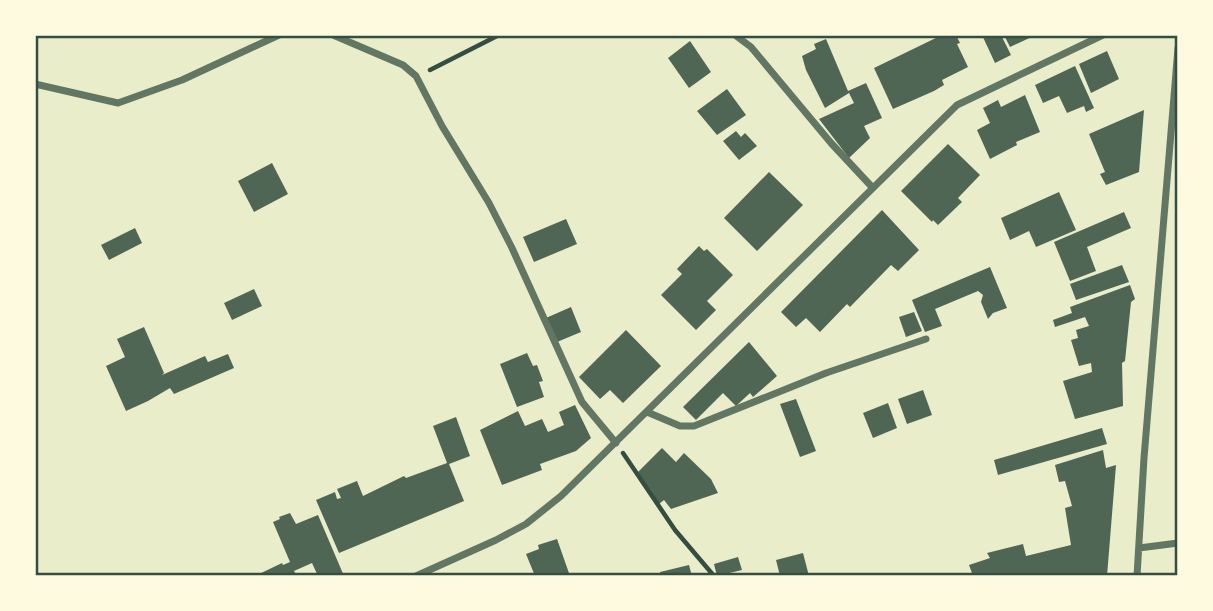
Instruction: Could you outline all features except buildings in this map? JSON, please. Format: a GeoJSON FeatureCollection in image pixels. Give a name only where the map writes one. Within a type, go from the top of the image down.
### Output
{"type":"FeatureCollection","features":[{"type":"Feature","properties":{"kind":"street"},"geometry":{"type":"LineString","coordinates":[[35,84],[118,103],[181,80],[278,35]]}},
{"type":"Feature","properties":{"kind":"street"},"geometry":{"type":"LineString","coordinates":[[332,35],[403,65],[416,76],[512,248],[582,402],[616,443]]}},
{"type":"Feature","properties":{"kind":"street"},"geometry":{"type":"LineString","coordinates":[[735,35],[751,47],[831,144],[872,187]]}},
{"type":"Feature","properties":{"kind":"street"},"geometry":{"type":"LineString","coordinates":[[416,576],[526,524],[561,496],[957,105],[1102,35]]}},
{"type":"Feature","properties":{"kind":"street"},"geometry":{"type":"LineString","coordinates":[[1137,576],[1144,458],[1178,48]]}},
{"type":"Feature","properties":{"kind":"street"},"geometry":{"type":"LineString","coordinates":[[647,412],[680,426],[694,426],[826,373],[926,339]]}},
{"type":"Feature","properties":{"kind":"street"},"geometry":{"type":"LineString","coordinates":[[1139,548],[1178,543]]}},
{"type":"Feature","properties":{"kind":"path"},"geometry":{"type":"LineString","coordinates":[[416,76],[499,35]]}},
{"type":"Feature","properties":{"kind":"path"},"geometry":{"type":"LineString","coordinates":[[616,443],[675,530],[714,576]]}}]}
